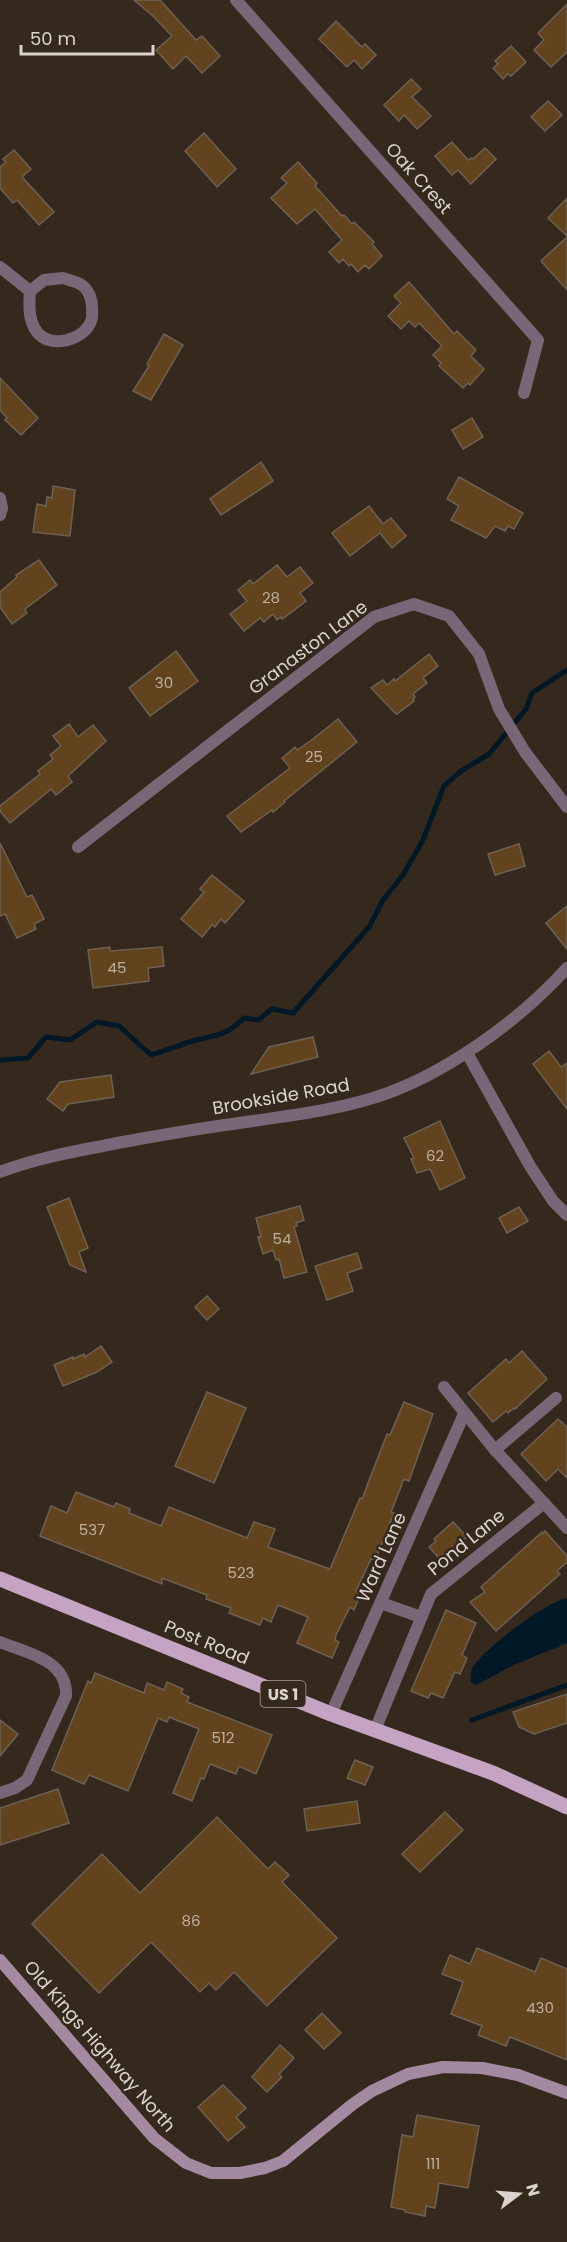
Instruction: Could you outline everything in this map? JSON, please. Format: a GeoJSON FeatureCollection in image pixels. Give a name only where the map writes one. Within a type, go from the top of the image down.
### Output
{"type":"FeatureCollection","features":[{"type":"Feature","properties":{"kind":"main road","name":"Post Road"},"geometry":{"type":"LineString","coordinates":[[0,1579],[332,1714],[493,1773],[567,1807]]}},
{"type":"Feature","properties":{"kind":"street","name":"Oak Crest"},"geometry":{"type":"LineString","coordinates":[[236,0],[538,340],[524,393]]}},
{"type":"Feature","properties":{"kind":"street"},"geometry":{"type":"LineString","coordinates":[[0,267],[30,291]]}},
{"type":"Feature","properties":{"kind":"street"},"geometry":{"type":"LineString","coordinates":[[63,278],[82,285],[92,299],[91,321],[84,332],[70,339],[54,342],[37,333],[31,321],[30,291],[44,280],[63,278]]}},
{"type":"Feature","properties":{"kind":"street"},"geometry":{"type":"LineString","coordinates":[[0,498],[2,508],[0,515]]}},
{"type":"Feature","properties":{"kind":"street","name":"Granaston Lane"},"geometry":{"type":"LineString","coordinates":[[78,847],[374,617],[414,604],[449,616],[479,654],[499,709],[525,752],[567,807]]}},
{"type":"Feature","properties":{"kind":"street","name":"Brookside Road"},"geometry":{"type":"LineString","coordinates":[[0,1172],[79,1150],[180,1131],[318,1111],[374,1098],[466,1053],[506,1024],[549,988],[567,968]]}},
{"type":"Feature","properties":{"kind":"street"},"geometry":{"type":"LineString","coordinates":[[466,1053],[530,1166],[553,1201],[567,1215]]}},
{"type":"Feature","properties":{"kind":"street"},"geometry":{"type":"LineString","coordinates":[[444,1387],[495,1450],[567,1528]]}},
{"type":"Feature","properties":{"kind":"street"},"geometry":{"type":"LineString","coordinates":[[495,1450],[556,1398]]}},
{"type":"Feature","properties":{"kind":"street","name":"Ward Lane"},"geometry":{"type":"LineString","coordinates":[[332,1714],[464,1414]]}},
{"type":"Feature","properties":{"kind":"street","name":"Pond Lane"},"geometry":{"type":"LineString","coordinates":[[375,1730],[431,1594],[544,1503]]}},
{"type":"Feature","properties":{"kind":"street"},"geometry":{"type":"LineString","coordinates":[[381,1603],[421,1617]]}},
{"type":"Feature","properties":{"kind":"street"},"geometry":{"type":"LineString","coordinates":[[0,1642],[50,1662],[57,1667],[67,1685],[66,1696],[27,1780],[15,1788],[0,1793]]}},
{"type":"Feature","properties":{"kind":"street","name":"Old Kings Highway North"},"geometry":{"type":"LineString","coordinates":[[0,1960],[154,2138],[186,2163],[212,2173],[240,2173],[265,2168],[282,2161],[353,2104],[372,2091],[408,2074],[443,2067],[482,2068],[518,2075],[567,2093]]}},
{"type":"Feature","properties":{"kind":"water"},"geometry":{"type":"Polygon","coordinates":[[[567,1598],[567,1643],[514,1665],[476,1685],[471,1682],[471,1672],[474,1666],[492,1646],[532,1616],[557,1601],[567,1598]]]}},
{"type":"Feature","properties":{"kind":"building"},"geometry":{"type":"Polygon","coordinates":[[[134,0],[160,0],[196,40],[202,36],[220,56],[202,73],[186,56],[173,69],[156,50],[172,36],[134,0]]]}},
{"type":"Feature","properties":{"kind":"building"},"geometry":{"type":"Polygon","coordinates":[[[567,4],[567,52],[551,67],[534,50],[544,40],[538,33],[567,4]]]}},
{"type":"Feature","properties":{"kind":"building"},"geometry":{"type":"Polygon","coordinates":[[[336,21],[362,47],[365,44],[376,55],[362,69],[354,60],[347,67],[319,39],[336,21]]]}},
{"type":"Feature","properties":{"kind":"building"},"geometry":{"type":"Polygon","coordinates":[[[511,46],[526,62],[511,76],[508,74],[503,79],[493,68],[498,64],[495,61],[511,46]]]}},
{"type":"Feature","properties":{"kind":"building"},"geometry":{"type":"Polygon","coordinates":[[[411,79],[421,89],[412,97],[431,116],[417,129],[404,115],[399,121],[384,105],[411,79]]]}},
{"type":"Feature","properties":{"kind":"building"},"geometry":{"type":"Polygon","coordinates":[[[548,101],[562,115],[545,131],[531,117],[548,101]]]}},
{"type":"Feature","properties":{"kind":"building"},"geometry":{"type":"Polygon","coordinates":[[[204,133],[236,169],[217,187],[185,151],[204,133]]]}},
{"type":"Feature","properties":{"kind":"building"},"geometry":{"type":"Polygon","coordinates":[[[452,142],[468,160],[473,159],[485,148],[496,159],[471,184],[458,170],[452,175],[435,156],[452,142]]]}},
{"type":"Feature","properties":{"kind":"building"},"geometry":{"type":"Polygon","coordinates":[[[14,150],[31,169],[22,177],[54,212],[39,225],[17,200],[13,203],[0,188],[0,167],[6,162],[3,159],[14,150]]]}},
{"type":"Feature","properties":{"kind":"building"},"geometry":{"type":"Polygon","coordinates":[[[298,162],[317,183],[315,186],[342,216],[344,215],[352,224],[354,222],[374,242],[372,244],[382,256],[369,269],[365,265],[358,272],[343,259],[339,263],[329,252],[342,240],[315,209],[297,224],[271,198],[287,183],[281,178],[298,162]]]}},
{"type":"Feature","properties":{"kind":"building"},"geometry":{"type":"Polygon","coordinates":[[[567,198],[567,236],[548,218],[567,198]]]}},
{"type":"Feature","properties":{"kind":"building"},"geometry":{"type":"Polygon","coordinates":[[[567,237],[567,290],[541,261],[567,237]]]}},
{"type":"Feature","properties":{"kind":"building"},"geometry":{"type":"Polygon","coordinates":[[[409,282],[454,334],[457,331],[476,350],[471,356],[484,369],[470,385],[468,383],[463,388],[439,366],[441,363],[433,355],[442,346],[419,323],[415,327],[409,321],[401,329],[388,316],[401,303],[394,296],[409,282]]]}},
{"type":"Feature","properties":{"kind":"building"},"geometry":{"type":"Polygon","coordinates":[[[164,334],[183,345],[151,400],[133,391],[149,366],[147,364],[164,334]]]}},
{"type":"Feature","properties":{"kind":"building"},"geometry":{"type":"Polygon","coordinates":[[[0,378],[38,418],[21,435],[5,420],[7,418],[0,410],[0,378]]]}},
{"type":"Feature","properties":{"kind":"building"},"geometry":{"type":"Polygon","coordinates":[[[472,418],[483,437],[463,449],[452,430],[472,418]]]}},
{"type":"Feature","properties":{"kind":"building"},"geometry":{"type":"Polygon","coordinates":[[[261,462],[273,481],[221,515],[210,499],[261,462]]]}},
{"type":"Feature","properties":{"kind":"building"},"geometry":{"type":"Polygon","coordinates":[[[459,477],[523,513],[514,529],[508,526],[505,531],[495,526],[486,538],[451,520],[459,506],[447,499],[459,477]]]}},
{"type":"Feature","properties":{"kind":"building"},"geometry":{"type":"Polygon","coordinates":[[[53,486],[75,490],[70,536],[33,532],[37,504],[46,506],[47,497],[52,498],[53,486]]]}},
{"type":"Feature","properties":{"kind":"building"},"geometry":{"type":"Polygon","coordinates":[[[369,506],[383,524],[391,518],[406,536],[392,548],[380,533],[350,556],[332,533],[369,506]]]}},
{"type":"Feature","properties":{"kind":"building"},"geometry":{"type":"Polygon","coordinates":[[[39,560],[57,585],[25,609],[27,613],[12,624],[0,607],[0,592],[17,577],[16,575],[39,560]]]}},
{"type":"Feature","properties":{"kind":"building"},"geometry":{"type":"Polygon","coordinates":[[[277,565],[287,577],[300,567],[313,583],[300,593],[306,601],[282,619],[281,617],[277,620],[273,614],[264,622],[260,618],[244,631],[230,614],[247,601],[238,590],[250,580],[253,584],[277,565]]]}},
{"type":"Feature","properties":{"kind":"building"},"geometry":{"type":"Polygon","coordinates":[[[176,651],[198,681],[150,716],[129,688],[176,651]]]}},
{"type":"Feature","properties":{"kind":"building"},"geometry":{"type":"Polygon","coordinates":[[[429,654],[438,666],[423,678],[427,683],[413,694],[414,701],[397,714],[395,713],[371,688],[383,680],[387,685],[394,679],[395,681],[429,654]]]}},
{"type":"Feature","properties":{"kind":"building"},"geometry":{"type":"Polygon","coordinates":[[[338,719],[357,742],[273,812],[272,810],[241,832],[227,816],[290,768],[282,758],[295,747],[297,750],[313,739],[338,719]]]}},
{"type":"Feature","properties":{"kind":"building"},"geometry":{"type":"Polygon","coordinates":[[[69,724],[78,737],[93,725],[106,741],[68,776],[72,782],[56,795],[51,789],[10,823],[0,811],[0,806],[40,774],[38,771],[53,759],[50,755],[61,746],[53,736],[69,724]]]}},
{"type":"Feature","properties":{"kind":"building"},"geometry":{"type":"Polygon","coordinates":[[[0,843],[27,897],[32,895],[44,919],[34,924],[36,929],[17,938],[5,914],[0,916],[0,843]]]}},
{"type":"Feature","properties":{"kind":"building"},"geometry":{"type":"Polygon","coordinates":[[[519,844],[525,866],[495,875],[488,854],[519,844]]]}},
{"type":"Feature","properties":{"kind":"building"},"geometry":{"type":"Polygon","coordinates":[[[212,875],[244,901],[225,923],[221,919],[215,927],[212,925],[202,937],[181,919],[204,892],[200,889],[212,875]]]}},
{"type":"Feature","properties":{"kind":"building"},"geometry":{"type":"Polygon","coordinates":[[[567,906],[567,949],[546,923],[567,906]]]}},
{"type":"Feature","properties":{"kind":"building"},"geometry":{"type":"Polygon","coordinates":[[[110,947],[110,951],[162,947],[164,966],[148,968],[149,981],[93,988],[88,950],[110,947]]]}},
{"type":"Feature","properties":{"kind":"building"},"geometry":{"type":"Polygon","coordinates":[[[313,1037],[318,1057],[251,1074],[269,1047],[313,1037]]]}},
{"type":"Feature","properties":{"kind":"building"},"geometry":{"type":"Polygon","coordinates":[[[549,1051],[561,1067],[567,1063],[567,1109],[533,1064],[549,1051]]]}},
{"type":"Feature","properties":{"kind":"building"},"geometry":{"type":"Polygon","coordinates":[[[111,1075],[114,1097],[68,1104],[63,1111],[47,1099],[60,1082],[111,1075]]]}},
{"type":"Feature","properties":{"kind":"building"},"geometry":{"type":"Polygon","coordinates":[[[440,1121],[465,1178],[440,1190],[430,1169],[417,1173],[411,1159],[414,1158],[404,1138],[440,1121]]]}},
{"type":"Feature","properties":{"kind":"building"},"geometry":{"type":"Polygon","coordinates":[[[69,1198],[88,1248],[79,1252],[86,1272],[70,1265],[47,1207],[69,1198]]]}},
{"type":"Feature","properties":{"kind":"building"},"geometry":{"type":"Polygon","coordinates":[[[300,1206],[304,1220],[296,1223],[297,1226],[294,1227],[307,1272],[284,1278],[279,1259],[276,1260],[273,1250],[263,1254],[256,1218],[300,1206]]]}},
{"type":"Feature","properties":{"kind":"building"},"geometry":{"type":"Polygon","coordinates":[[[519,1207],[528,1221],[507,1233],[499,1218],[519,1207]]]}},
{"type":"Feature","properties":{"kind":"building"},"geometry":{"type":"Polygon","coordinates":[[[357,1253],[362,1268],[347,1273],[353,1291],[327,1300],[315,1266],[357,1253]]]}},
{"type":"Feature","properties":{"kind":"building"},"geometry":{"type":"Polygon","coordinates":[[[207,1296],[219,1309],[207,1320],[195,1307],[207,1296]]]}},
{"type":"Feature","properties":{"kind":"building"},"geometry":{"type":"Polygon","coordinates":[[[101,1346],[112,1362],[97,1372],[63,1386],[54,1365],[84,1354],[85,1357],[101,1346]]]}},
{"type":"Feature","properties":{"kind":"building"},"geometry":{"type":"Polygon","coordinates":[[[522,1351],[547,1379],[515,1409],[508,1413],[506,1411],[493,1422],[468,1393],[506,1359],[509,1363],[522,1351]]]}},
{"type":"Feature","properties":{"kind":"building"},"geometry":{"type":"Polygon","coordinates":[[[207,1392],[246,1408],[214,1483],[175,1466],[207,1392]]]}},
{"type":"Feature","properties":{"kind":"building"},"geometry":{"type":"Polygon","coordinates":[[[404,1402],[433,1414],[409,1481],[404,1479],[391,1512],[394,1513],[375,1560],[371,1559],[356,1591],[361,1593],[354,1610],[350,1607],[336,1635],[335,1640],[339,1642],[332,1658],[297,1643],[308,1617],[278,1605],[271,1622],[263,1618],[260,1625],[229,1613],[231,1608],[206,1599],[207,1595],[162,1578],[162,1584],[40,1536],[51,1506],[67,1513],[76,1492],[114,1507],[116,1503],[130,1509],[129,1513],[161,1526],[169,1507],[247,1538],[254,1522],[275,1529],[268,1547],[330,1569],[360,1498],[362,1499],[387,1434],[390,1435],[404,1402]]]}},
{"type":"Feature","properties":{"kind":"building"},"geometry":{"type":"Polygon","coordinates":[[[558,1419],[567,1427],[567,1478],[558,1469],[546,1481],[521,1454],[558,1419]]]}},
{"type":"Feature","properties":{"kind":"building"},"geometry":{"type":"Polygon","coordinates":[[[453,1522],[467,1537],[439,1558],[429,1547],[436,1541],[434,1539],[453,1522]]]}},
{"type":"Feature","properties":{"kind":"building"},"geometry":{"type":"Polygon","coordinates":[[[545,1531],[567,1556],[567,1562],[557,1571],[560,1574],[496,1631],[470,1602],[485,1592],[481,1587],[545,1531]]]}},
{"type":"Feature","properties":{"kind":"building"},"geometry":{"type":"Polygon","coordinates":[[[446,1610],[476,1623],[462,1655],[467,1658],[460,1674],[455,1672],[443,1698],[431,1693],[428,1698],[411,1691],[446,1610]]]}},
{"type":"Feature","properties":{"kind":"building"},"geometry":{"type":"Polygon","coordinates":[[[95,1673],[144,1693],[147,1683],[164,1690],[167,1682],[183,1689],[181,1693],[189,1697],[187,1702],[272,1735],[256,1774],[239,1766],[236,1774],[210,1764],[204,1779],[201,1778],[192,1801],[173,1793],[199,1729],[169,1717],[167,1722],[158,1718],[128,1791],[89,1775],[84,1784],[52,1770],[88,1681],[91,1683],[95,1673]]]}},
{"type":"Feature","properties":{"kind":"building"},"geometry":{"type":"Polygon","coordinates":[[[567,1694],[567,1723],[534,1734],[519,1727],[513,1712],[567,1694]]]}},
{"type":"Feature","properties":{"kind":"building"},"geometry":{"type":"Polygon","coordinates":[[[0,1720],[18,1734],[0,1756],[0,1720]]]}},
{"type":"Feature","properties":{"kind":"building"},"geometry":{"type":"Polygon","coordinates":[[[355,1760],[373,1767],[365,1785],[347,1778],[355,1760]]]}},
{"type":"Feature","properties":{"kind":"building"},"geometry":{"type":"Polygon","coordinates":[[[58,1789],[69,1823],[0,1845],[0,1808],[58,1789]]]}},
{"type":"Feature","properties":{"kind":"building"},"geometry":{"type":"Polygon","coordinates":[[[357,1801],[360,1823],[307,1831],[304,1809],[357,1801]]]}},
{"type":"Feature","properties":{"kind":"building"},"geometry":{"type":"Polygon","coordinates":[[[445,1812],[463,1830],[420,1872],[402,1854],[445,1812]]]}},
{"type":"Feature","properties":{"kind":"building"},"geometry":{"type":"Polygon","coordinates":[[[217,1817],[268,1869],[275,1862],[289,1875],[282,1882],[337,1938],[267,2006],[234,1972],[216,1990],[209,1983],[200,1992],[151,1942],[99,1993],[32,1924],[102,1854],[140,1893],[217,1817]]]}},
{"type":"Feature","properties":{"kind":"building"},"geometry":{"type":"Polygon","coordinates":[[[477,1948],[535,1972],[541,1958],[567,1969],[567,2060],[510,2037],[506,2046],[478,2035],[482,2026],[451,2014],[463,1982],[442,1974],[450,1955],[470,1964],[477,1948]]]}},
{"type":"Feature","properties":{"kind":"building"},"geometry":{"type":"Polygon","coordinates":[[[322,2013],[341,2033],[324,2049],[305,2030],[322,2013]]]}},
{"type":"Feature","properties":{"kind":"building"},"geometry":{"type":"Polygon","coordinates":[[[280,2045],[294,2058],[279,2074],[282,2077],[267,2092],[252,2077],[280,2045]]]}},
{"type":"Feature","properties":{"kind":"building"},"geometry":{"type":"Polygon","coordinates":[[[223,2085],[246,2108],[236,2117],[245,2127],[228,2141],[198,2107],[223,2085]]]}},
{"type":"Feature","properties":{"kind":"building"},"geometry":{"type":"Polygon","coordinates":[[[417,2115],[479,2126],[468,2188],[439,2183],[435,2208],[426,2206],[425,2216],[391,2207],[402,2135],[413,2137],[417,2115]]]}},
{"type":"Feature","properties":{"kind":"waterway"},"geometry":{"type":"LineString","coordinates":[[0,1060],[28,1058],[46,1037],[70,1040],[97,1022],[119,1026],[151,1055],[220,1034],[244,1018],[258,1020],[272,1009],[293,1013],[369,927],[383,900],[403,875],[423,840],[444,786],[461,771],[489,754],[526,709],[532,693],[567,670]]}},
{"type":"Feature","properties":{"kind":"waterway"},"geometry":{"type":"LineString","coordinates":[[472,1720],[567,1685]]}}]}
